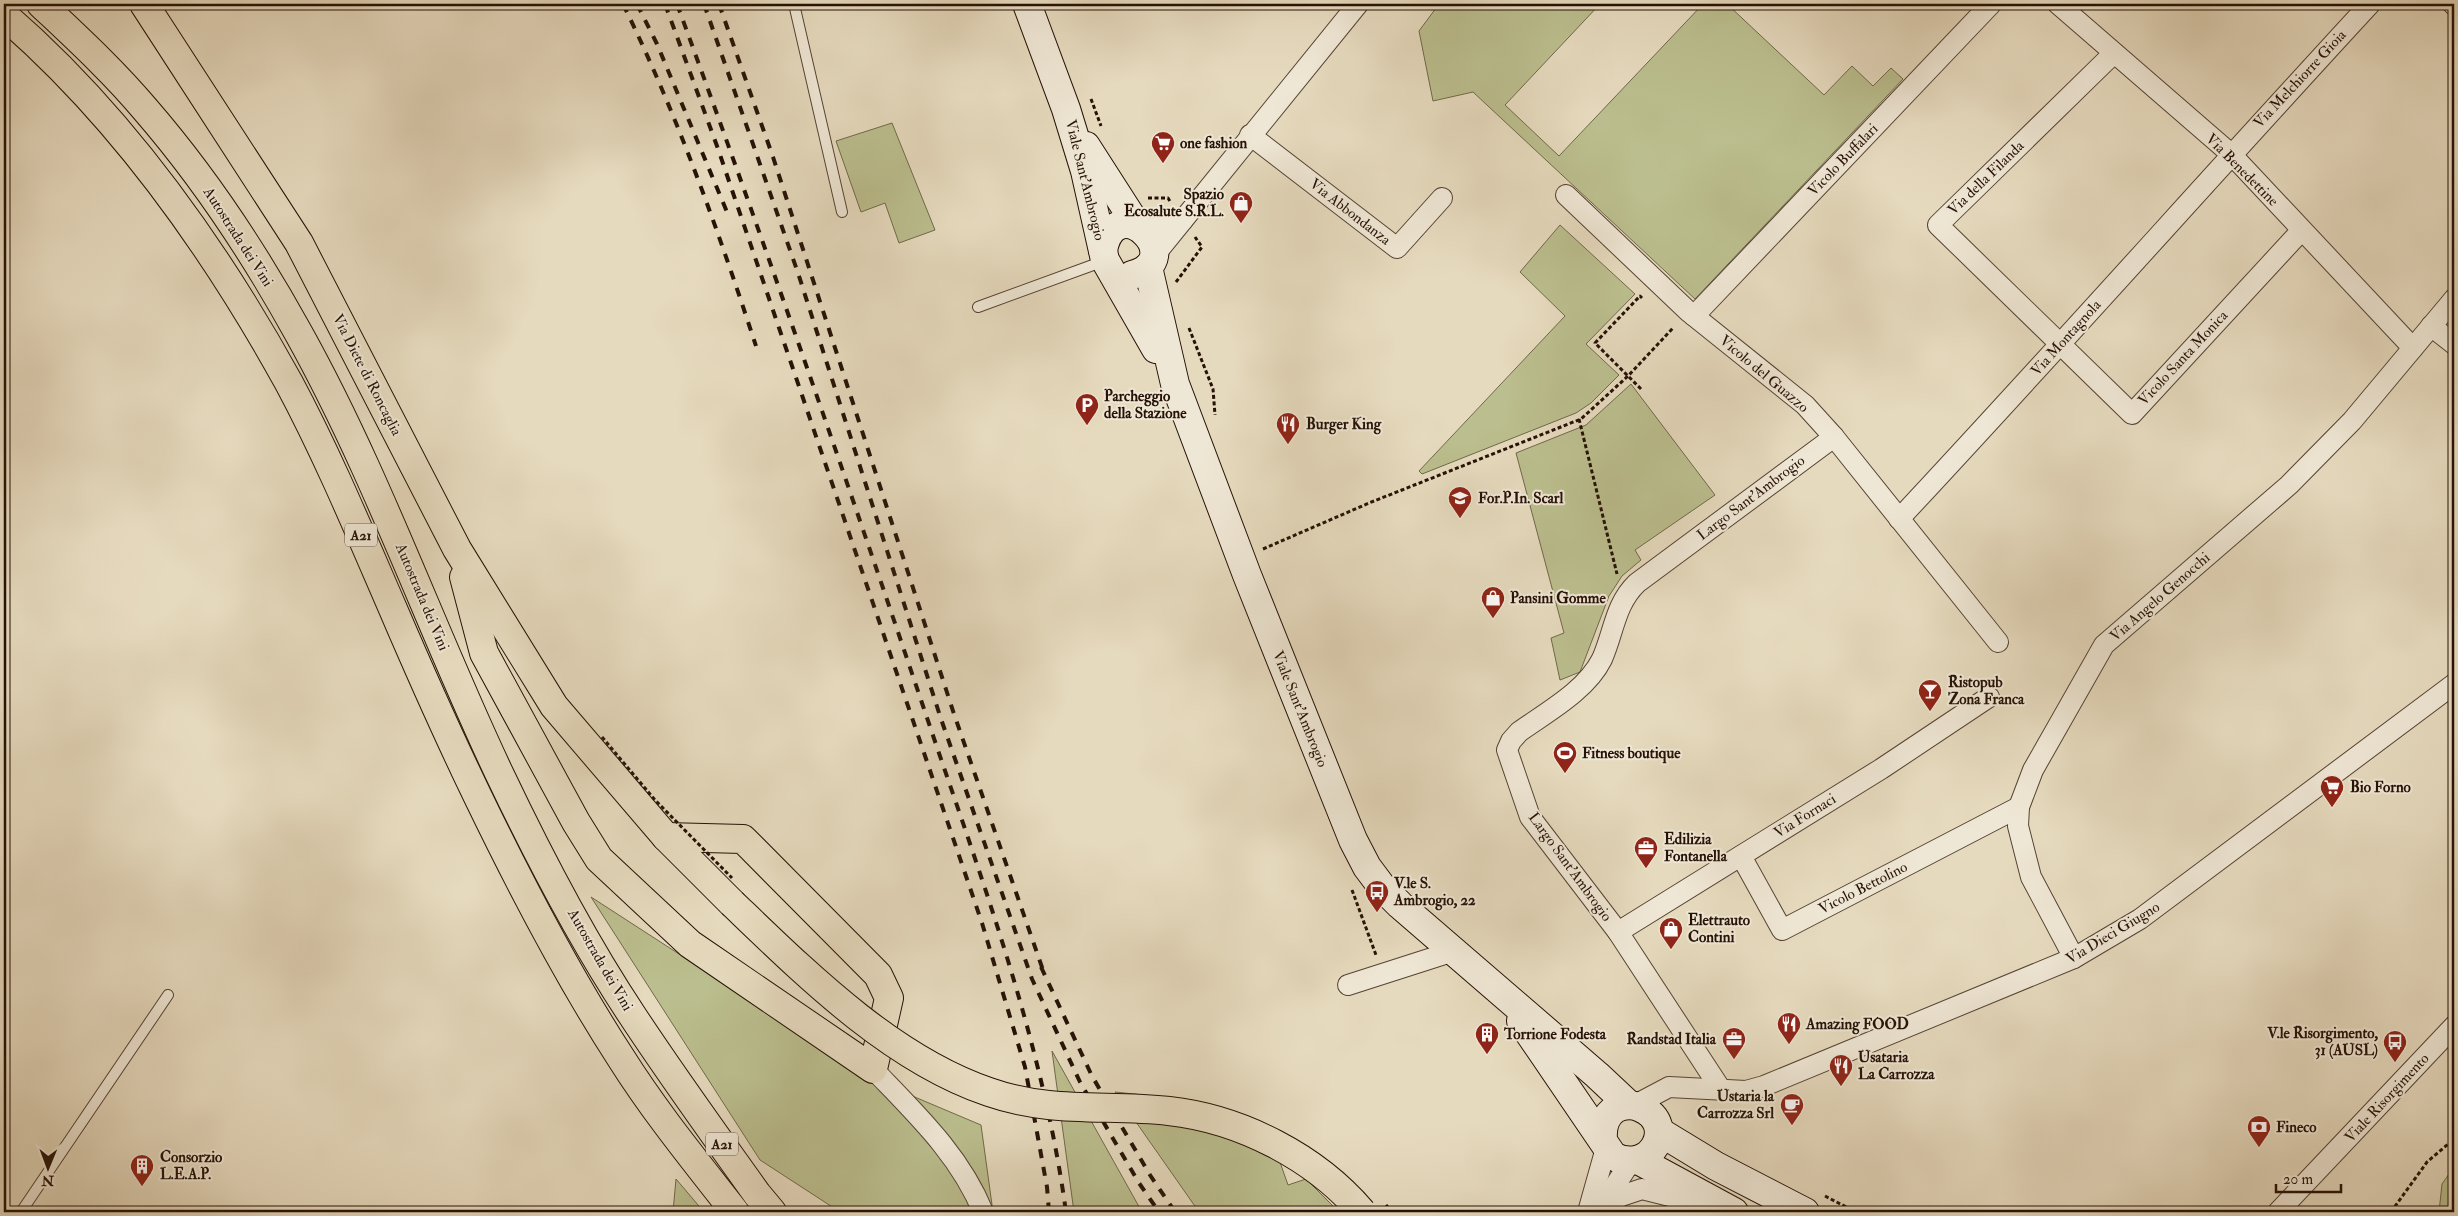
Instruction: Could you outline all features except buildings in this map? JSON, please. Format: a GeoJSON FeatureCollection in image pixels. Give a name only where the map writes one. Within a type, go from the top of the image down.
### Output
{"type":"FeatureCollection","features":[{"type":"Feature","properties":{"kind":"main road","name":"Autostrada dei Vini"},"geometry":{"type":"LineString","coordinates":[[41,4],[91,51],[145,109],[204,186],[256,262],[300,335],[364,466],[500,776],[541,857],[631,1013],[751,1186],[772,1212]]}},
{"type":"Feature","properties":{"kind":"main road","name":"Via Diete di Roncaglia"},"geometry":{"type":"LineString","coordinates":[[144,4],[299,243],[457,549],[554,706],[595,742],[783,952],[887,1038],[931,1067],[990,1092],[1018,1100],[1081,1109],[1168,1111],[1210,1118],[1244,1129],[1313,1168],[1336,1185],[1374,1208]]}},
{"type":"Feature","properties":{"kind":"main road","name":"Viale Sant'Ambrogio"},"geometry":{"type":"LineString","coordinates":[[1027,4],[1066,110],[1085,172],[1106,260],[1175,384],[1254,593],[1353,840],[1367,867],[1382,887],[1632,1105],[1646,1110],[1659,1127],[1716,1166],[1805,1212]]}},
{"type":"Feature","properties":{"kind":"main road","name":"Autostrada dei Vini"},"geometry":{"type":"LineString","coordinates":[[4,15],[30,38],[95,105],[147,166],[188,220],[231,283],[290,385],[345,498],[418,668],[480,800],[571,974],[621,1058],[649,1100],[735,1212]]}},
{"type":"Feature","properties":{"kind":"main road","name":"Viale Sant'Ambrogio"},"geometry":{"type":"LineString","coordinates":[[1066,110],[1098,166],[1141,228],[1153,242],[1150,262],[1175,384]]}},
{"type":"Feature","properties":{"kind":"main road","name":"Viale Sant'Ambrogio"},"geometry":{"type":"LineString","coordinates":[[1106,260],[1108,234],[1115,228],[1123,225],[1141,228]]}},
{"type":"Feature","properties":{"kind":"main road"},"geometry":{"type":"LineString","coordinates":[[1106,260],[1126,276],[1134,275],[1150,262]]}},
{"type":"Feature","properties":{"kind":"main road"},"geometry":{"type":"LineString","coordinates":[[457,549],[484,653],[576,822],[599,859],[690,944],[873,1069],[889,998],[878,975],[743,839],[679,837]]}},
{"type":"Feature","properties":{"kind":"main road","name":"Viale Sant'Ambrogio"},"geometry":{"type":"LineString","coordinates":[[1497,987],[1612,1156],[1635,1161],[1734,1212]]}},
{"type":"Feature","properties":{"kind":"main road"},"geometry":{"type":"LineString","coordinates":[[1604,1144],[1602,1131],[1608,1116],[1614,1110],[1632,1105]]}},
{"type":"Feature","properties":{"kind":"main road"},"geometry":{"type":"LineString","coordinates":[[1635,1161],[1654,1149],[1659,1127]]}},
{"type":"Feature","properties":{"kind":"street"},"geometry":{"type":"LineString","coordinates":[[1150,262],[1250,135],[1358,4]]}},
{"type":"Feature","properties":{"kind":"street","name":"Vicolo Buffalari"},"geometry":{"type":"LineString","coordinates":[[1691,314],[1992,4]]}},
{"type":"Feature","properties":{"kind":"street","name":"Via Benedettine"},"geometry":{"type":"LineString","coordinates":[[2058,4],[2231,154],[2301,231],[2413,348]]}},
{"type":"Feature","properties":{"kind":"street","name":"Via Melchiorre Gioia"},"geometry":{"type":"LineString","coordinates":[[2231,154],[2370,4]]}},
{"type":"Feature","properties":{"kind":"street","name":"Via della Filanda"},"geometry":{"type":"LineString","coordinates":[[2062,344],[1938,225],[2114,53]]}},
{"type":"Feature","properties":{"kind":"street","name":"Via Abbondanza"},"geometry":{"type":"LineString","coordinates":[[1250,135],[1397,248],[1442,198]]}},
{"type":"Feature","properties":{"kind":"street","name":"Via Montagnola"},"geometry":{"type":"LineString","coordinates":[[1899,519],[2062,344],[2231,154]]}},
{"type":"Feature","properties":{"kind":"street","name":"Vicolo del Guazzo"},"geometry":{"type":"LineString","coordinates":[[1566,196],[1691,314],[1805,405],[1834,437],[1998,642]]}},
{"type":"Feature","properties":{"kind":"street"},"geometry":{"type":"LineString","coordinates":[[1141,228],[1183,220]]}},
{"type":"Feature","properties":{"kind":"street","name":"Vicolo Santa Monica"},"geometry":{"type":"LineString","coordinates":[[2062,344],[2132,414],[2301,231]]}},
{"type":"Feature","properties":{"kind":"street","name":"Via Angelo Genocchi"},"geometry":{"type":"LineString","coordinates":[[2074,958],[2032,877],[2018,826],[2019,807],[2033,770],[2104,645],[2289,485],[2352,420],[2454,299]]}},
{"type":"Feature","properties":{"kind":"street"},"geometry":{"type":"LineString","coordinates":[[2432,326],[2454,344]]}},
{"type":"Feature","properties":{"kind":"street","name":"Largo Sant'Ambrogio"},"geometry":{"type":"LineString","coordinates":[[1720,1088],[1618,932],[1530,817],[1507,750],[1518,732],[1575,691],[1592,675],[1602,659],[1618,609],[1626,593],[1834,437]]}},
{"type":"Feature","properties":{"kind":"street","name":"Via Dieci Giugno"},"geometry":{"type":"LineString","coordinates":[[1632,1105],[1669,1087],[1720,1088],[1746,1091],[1764,1086],[2074,958],[2140,919],[2454,684]]}},
{"type":"Feature","properties":{"kind":"street","name":"Via Fornaci"},"geometry":{"type":"LineString","coordinates":[[1618,932],[1881,769],[1989,697]]}},
{"type":"Feature","properties":{"kind":"street","name":"Vicolo Bettolino"},"geometry":{"type":"LineString","coordinates":[[1740,856],[1782,930],[2019,807]]}},
{"type":"Feature","properties":{"kind":"street"},"geometry":{"type":"LineString","coordinates":[[1348,985],[1454,951]]}},
{"type":"Feature","properties":{"kind":"street","name":"Viale Risorgimento"},"geometry":{"type":"LineString","coordinates":[[2278,1212],[2454,1026]]}},
{"type":"Feature","properties":{"kind":"street"},"geometry":{"type":"LineString","coordinates":[[873,1069],[937,1135],[974,1190],[983,1212]]}},
{"type":"Feature","properties":{"kind":"street"},"geometry":{"type":"LineString","coordinates":[[1659,1127],[1664,1089]]}},
{"type":"Feature","properties":{"kind":"street"},"geometry":{"type":"LineString","coordinates":[[1588,1212],[1604,1144]]}},
{"type":"Feature","properties":{"kind":"street"},"geometry":{"type":"LineString","coordinates":[[1598,1212],[1635,1161]]}},
{"type":"Feature","properties":{"kind":"street"},"geometry":{"type":"LineString","coordinates":[[1598,1212],[1621,1196],[1642,1190],[1730,1212]]}},
{"type":"Feature","properties":{"kind":"lane"},"geometry":{"type":"LineString","coordinates":[[794,4],[842,212]]}},
{"type":"Feature","properties":{"kind":"lane"},"geometry":{"type":"LineString","coordinates":[[978,307],[1106,260]]}},
{"type":"Feature","properties":{"kind":"lane"},"geometry":{"type":"LineString","coordinates":[[21,1212],[168,994]]}},
{"type":"Feature","properties":{"kind":"path"},"geometry":{"type":"LineString","coordinates":[[1641,388],[1595,343],[1640,296],[1647,302]]}},
{"type":"Feature","properties":{"kind":"path"},"geometry":{"type":"LineString","coordinates":[[1263,548],[1579,419],[1596,407],[1673,328],[1691,314]]}},
{"type":"Feature","properties":{"kind":"path"},"geometry":{"type":"LineString","coordinates":[[1666,322],[1673,328]]}},
{"type":"Feature","properties":{"kind":"path"},"geometry":{"type":"LineString","coordinates":[[1579,419],[1617,575],[1632,588]]}},
{"type":"Feature","properties":{"kind":"path"},"geometry":{"type":"LineString","coordinates":[[1260,540],[1266,558]]}},
{"type":"Feature","properties":{"kind":"path"},"geometry":{"type":"LineString","coordinates":[[595,742],[655,800],[679,837],[736,882]]}},
{"type":"Feature","properties":{"kind":"path"},"geometry":{"type":"LineString","coordinates":[[2391,1212],[2427,1162],[2454,1139]]}},
{"type":"Feature","properties":{"kind":"path"},"geometry":{"type":"LineString","coordinates":[[1374,1208],[1392,1212]]}},
{"type":"Feature","properties":{"kind":"green space"},"geometry":{"type":"Polygon","coordinates":[[[1439,4],[1600,4],[1505,105],[1559,156],[1703,4],[1727,4],[1824,95],[1852,66],[1873,86],[1891,68],[1903,79],[1695,299],[1473,92],[1433,101],[1419,31],[1439,4]]]}},
{"type":"Feature","properties":{"kind":"green space"},"geometry":{"type":"Polygon","coordinates":[[[892,123],[935,230],[899,243],[885,203],[861,212],[836,141],[892,123]]]}},
{"type":"Feature","properties":{"kind":"green space"},"geometry":{"type":"Polygon","coordinates":[[[1560,225],[1635,294],[1586,344],[1619,375],[1591,403],[1576,413],[1422,474],[1419,471],[1565,316],[1520,272],[1560,225]]]}},
{"type":"Feature","properties":{"kind":"green space"},"geometry":{"type":"Polygon","coordinates":[[[1631,384],[1715,495],[1635,550],[1641,560],[1622,576],[1609,596],[1580,672],[1560,680],[1551,638],[1564,633],[1516,453],[1586,425],[1631,384]]]}},
{"type":"Feature","properties":{"kind":"green space"},"geometry":{"type":"Polygon","coordinates":[[[591,897],[872,1079],[981,1125],[993,1212],[840,1212],[760,1160],[591,897]]]}},
{"type":"Feature","properties":{"kind":"green space"},"geometry":{"type":"Polygon","coordinates":[[[1052,1051],[1142,1212],[1074,1212],[1052,1051]]]}},
{"type":"Feature","properties":{"kind":"green space"},"geometry":{"type":"Polygon","coordinates":[[[1115,1092],[1192,1100],[1268,1128],[1288,1185],[1306,1179],[1339,1212],[1199,1212],[1115,1092]]]}},
{"type":"Feature","properties":{"kind":"green space"},"geometry":{"type":"Polygon","coordinates":[[[2454,1167],[2454,1212],[2439,1212],[2442,1184],[2454,1167]]]}},
{"type":"Feature","properties":{"kind":"green space"},"geometry":{"type":"Polygon","coordinates":[[[676,1179],[704,1212],[673,1212],[676,1179]]]}},
{"type":"Feature","properties":{"kind":"railway"},"geometry":{"type":"LineString","coordinates":[[623,4],[643,46],[696,173],[756,346]]}},
{"type":"Feature","properties":{"kind":"railway"},"geometry":{"type":"LineString","coordinates":[[637,4],[657,44],[727,212]]}},
{"type":"Feature","properties":{"kind":"railway"},"geometry":{"type":"LineString","coordinates":[[665,4],[717,146],[982,923],[1025,1067],[1047,1187],[1049,1212]]}},
{"type":"Feature","properties":{"kind":"railway"},"geometry":{"type":"LineString","coordinates":[[677,4],[802,353],[986,891],[1025,1018],[1041,1082],[1055,1146],[1066,1212]]}},
{"type":"Feature","properties":{"kind":"railway"},"geometry":{"type":"LineString","coordinates":[[704,4],[798,273],[941,719],[1032,979],[1080,1082],[1139,1183],[1159,1212]]}},
{"type":"Feature","properties":{"kind":"railway"},"geometry":{"type":"LineString","coordinates":[[719,4],[773,157],[954,714],[1044,973]]}},
{"type":"Feature","properties":{"kind":"railway"},"geometry":{"type":"LineString","coordinates":[[1041,967],[1092,1076],[1150,1175],[1175,1212]]}},
{"type":"Feature","properties":{"kind":"place","name":"one fashion"},"geometry":{"type":"Point","coordinates":[1163,164]}},
{"type":"Feature","properties":{"kind":"place","name":"Spazio Ecosalute S.R.L."},"geometry":{"type":"Point","coordinates":[1241,224]}},
{"type":"Feature","properties":{"kind":"place","name":"Parcheggio della Stazione"},"geometry":{"type":"Point","coordinates":[1087,426]}},
{"type":"Feature","properties":{"kind":"place","name":"Burger King"},"geometry":{"type":"Point","coordinates":[1288,445]}},
{"type":"Feature","properties":{"kind":"place","name":"For.P.In. Scarl"},"geometry":{"type":"Point","coordinates":[1460,519]}},
{"type":"Feature","properties":{"kind":"place","name":"Pansini Gomme"},"geometry":{"type":"Point","coordinates":[1493,619]}},
{"type":"Feature","properties":{"kind":"place","name":"Ristopub Zona Franca"},"geometry":{"type":"Point","coordinates":[1930,712]}},
{"type":"Feature","properties":{"kind":"place","name":"Fitness boutique"},"geometry":{"type":"Point","coordinates":[1565,774]}},
{"type":"Feature","properties":{"kind":"place","name":"Bio Forno"},"geometry":{"type":"Point","coordinates":[2332,808]}},
{"type":"Feature","properties":{"kind":"place","name":"Edilizia Fontanella"},"geometry":{"type":"Point","coordinates":[1646,869]}},
{"type":"Feature","properties":{"kind":"place","name":"V.le S. Ambrogio, 22"},"geometry":{"type":"Point","coordinates":[1377,913]}},
{"type":"Feature","properties":{"kind":"place","name":"Elettrauto Contini"},"geometry":{"type":"Point","coordinates":[1671,950]}},
{"type":"Feature","properties":{"kind":"place","name":"Amazing FOOD"},"geometry":{"type":"Point","coordinates":[1789,1045]}},
{"type":"Feature","properties":{"kind":"place","name":"Torrione Fodesta"},"geometry":{"type":"Point","coordinates":[1487,1055]}},
{"type":"Feature","properties":{"kind":"place","name":"Randstad Italia"},"geometry":{"type":"Point","coordinates":[1734,1060]}},
{"type":"Feature","properties":{"kind":"place","name":"V.le Risorgimento, 31 (AUSL)"},"geometry":{"type":"Point","coordinates":[2395,1063]}},
{"type":"Feature","properties":{"kind":"place","name":"Usataria La Carrozza"},"geometry":{"type":"Point","coordinates":[1841,1087]}},
{"type":"Feature","properties":{"kind":"place","name":"Ustaria la Carrozza Srl"},"geometry":{"type":"Point","coordinates":[1792,1126]}},
{"type":"Feature","properties":{"kind":"place","name":"Fineco"},"geometry":{"type":"Point","coordinates":[2259,1148]}},
{"type":"Feature","properties":{"kind":"place","name":"Consorzio L.E.A.P."},"geometry":{"type":"Point","coordinates":[142,1187]}}]}
